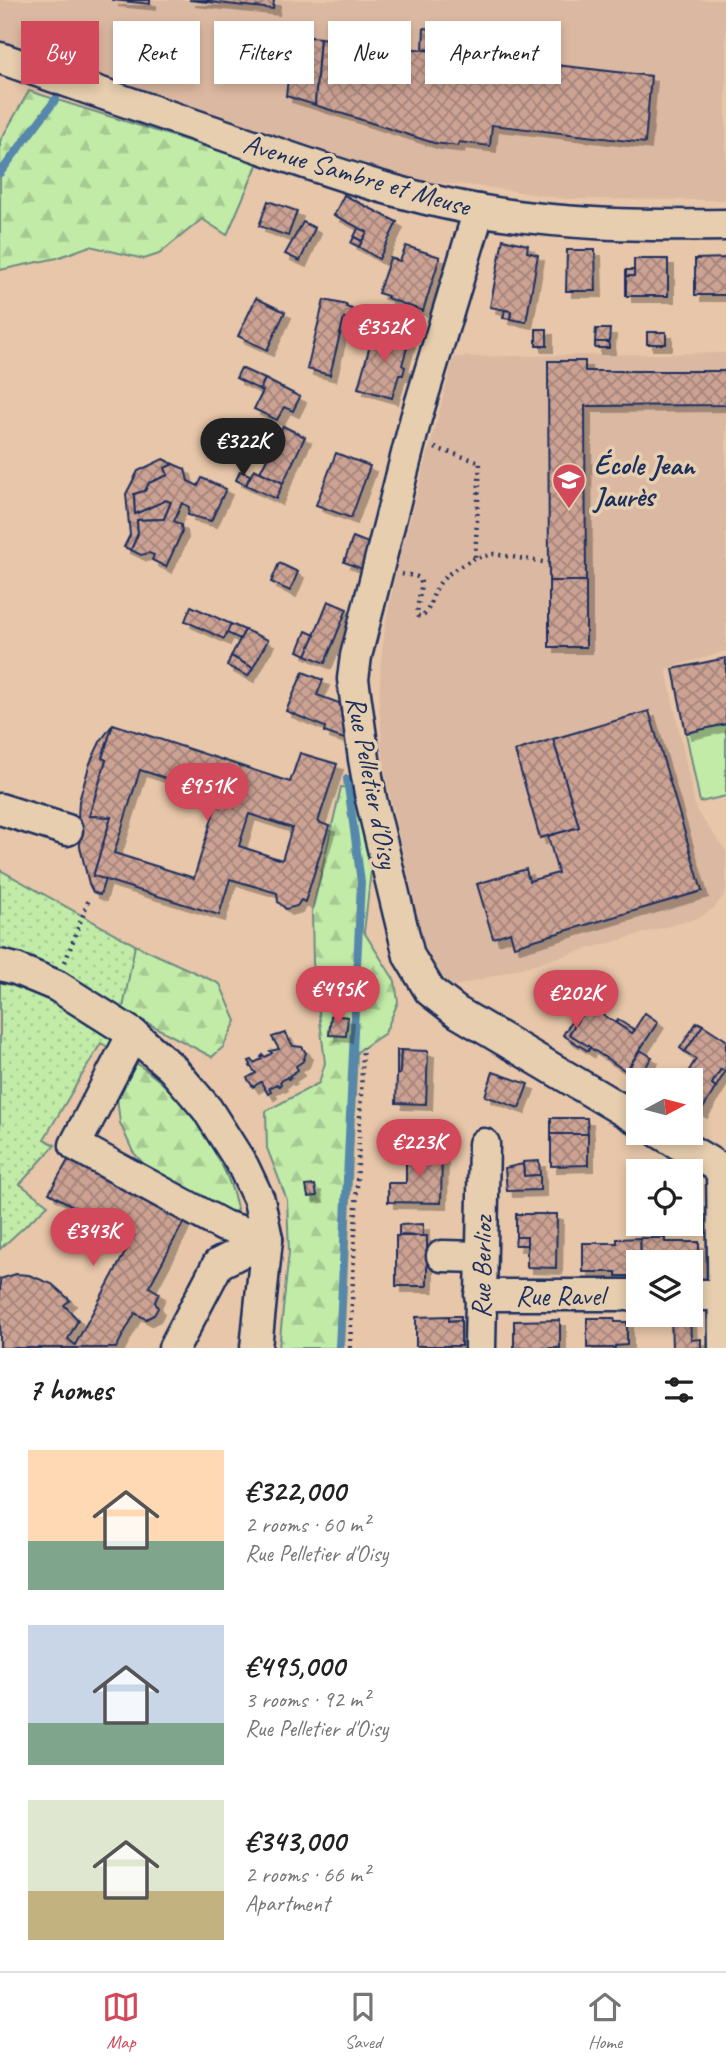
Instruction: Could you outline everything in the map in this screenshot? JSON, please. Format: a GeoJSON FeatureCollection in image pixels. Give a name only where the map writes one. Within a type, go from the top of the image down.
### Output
{"type":"FeatureCollection","features":[{"type":"Feature","properties":{"kind":"street","name":"Avenue Sambre et Meuse"},"geometry":{"type":"LineString","coordinates":[[0,58],[387,189],[479,210],[563,222],[639,226],[726,225]]}},
{"type":"Feature","properties":{"kind":"street","name":"Rue Pelletier d'Oisy"},"geometry":{"type":"LineString","coordinates":[[479,210],[411,440],[356,656],[354,679],[364,758],[371,799],[409,956],[430,991],[457,1012],[626,1112]]}},
{"type":"Feature","properties":{"kind":"street"},"geometry":{"type":"LineString","coordinates":[[0,809],[66,830]]}},
{"type":"Feature","properties":{"kind":"street"},"geometry":{"type":"LineString","coordinates":[[0,965],[57,986],[133,1034],[172,1068],[207,1109],[243,1166],[259,1200],[267,1239],[256,1348]]}},
{"type":"Feature","properties":{"kind":"street"},"geometry":{"type":"LineString","coordinates":[[133,1034],[75,1145],[224,1226],[267,1239]]}},
{"type":"Feature","properties":{"kind":"street","name":"Rue Berlioz"},"geometry":{"type":"LineString","coordinates":[[480,1348],[484,1144]]}},
{"type":"Feature","properties":{"kind":"street"},"geometry":{"type":"LineString","coordinates":[[681,1145],[724,1170],[724,1348]]}},
{"type":"Feature","properties":{"kind":"street"},"geometry":{"type":"LineString","coordinates":[[174,1348],[218,1264],[267,1239]]}},
{"type":"Feature","properties":{"kind":"street"},"geometry":{"type":"LineString","coordinates":[[442,1256],[481,1257]]}},
{"type":"Feature","properties":{"kind":"street","name":"Rue Ravel"},"geometry":{"type":"LineString","coordinates":[[481,1295],[626,1295]]}},
{"type":"Feature","properties":{"kind":"street"},"geometry":{"type":"LineString","coordinates":[[703,1295],[723,1295]]}},
{"type":"Feature","properties":{"kind":"path"},"geometry":{"type":"LineString","coordinates":[[411,440],[480,462],[475,558]]}},
{"type":"Feature","properties":{"kind":"path"},"geometry":{"type":"LineString","coordinates":[[377,569],[418,577],[421,580],[416,608],[418,616],[422,617],[444,578],[475,558],[494,554],[549,563]]}},
{"type":"Feature","properties":{"kind":"path"},"geometry":{"type":"LineString","coordinates":[[57,986],[89,898]]}},
{"type":"Feature","properties":{"kind":"path"},"geometry":{"type":"LineString","coordinates":[[350,1348],[363,1047]]}},
{"type":"Feature","properties":{"kind":"shaded area"},"geometry":{"type":"Polygon","coordinates":[[[0,0],[726,0],[726,200],[566,199],[432,182],[387,171],[121,84],[200,84],[200,21],[113,21],[113,81],[99,76],[99,21],[21,21],[21,48],[0,41],[0,0]]]}},
{"type":"Feature","properties":{"kind":"shaded area"},"geometry":{"type":"Polygon","coordinates":[[[726,353],[726,651],[666,669],[696,810],[726,851],[726,892],[714,908],[701,917],[453,987],[441,977],[430,961],[424,943],[388,788],[379,701],[386,620],[398,564],[454,357],[726,353]]]}},
{"type":"Feature","properties":{"kind":"green space"},"geometry":{"type":"Polygon","coordinates":[[[29,91],[258,163],[227,235],[202,219],[159,254],[144,259],[90,246],[57,258],[0,270],[0,141],[29,91]]]}},
{"type":"Feature","properties":{"kind":"green space"},"geometry":{"type":"Polygon","coordinates":[[[726,724],[726,796],[700,802],[686,733],[726,724]]]}},
{"type":"Feature","properties":{"kind":"green space"},"geometry":{"type":"Polygon","coordinates":[[[341,787],[360,789],[373,853],[364,932],[395,981],[398,1002],[385,1033],[357,1052],[343,1348],[279,1348],[289,1252],[287,1200],[267,1148],[266,1111],[319,1083],[325,1063],[313,962],[312,912],[341,787]]]}},
{"type":"Feature","properties":{"kind":"green space"},"geometry":{"type":"Polygon","coordinates":[[[0,870],[135,945],[220,984],[236,1021],[223,1047],[212,1057],[66,980],[0,870]]]}},
{"type":"Feature","properties":{"kind":"green space"},"geometry":{"type":"Polygon","coordinates":[[[0,870],[135,945],[115,1051],[101,1043],[44,1139],[55,1145],[20,1184],[48,1205],[0,1249],[0,870]]]}},
{"type":"Feature","properties":{"kind":"green space"},"geometry":{"type":"Polygon","coordinates":[[[135,1062],[176,1097],[210,1143],[233,1193],[237,1209],[232,1216],[151,1172],[133,1152],[120,1123],[117,1097],[135,1062]]]}},
{"type":"Feature","properties":{"kind":"building"},"geometry":{"type":"Polygon","coordinates":[[[112,0],[150,0],[150,4],[112,0]]]}},
{"type":"Feature","properties":{"kind":"building"},"geometry":{"type":"Polygon","coordinates":[[[189,0],[274,0],[273,9],[189,0]]]}},
{"type":"Feature","properties":{"kind":"building"},"geometry":{"type":"Polygon","coordinates":[[[424,28],[425,49],[423,49],[424,28]]]}},
{"type":"Feature","properties":{"kind":"building"},"geometry":{"type":"Polygon","coordinates":[[[314,37],[320,38],[315,105],[286,96],[287,84],[314,84],[314,37]]]}},
{"type":"Feature","properties":{"kind":"building"},"geometry":{"type":"Polygon","coordinates":[[[320,38],[328,39],[328,84],[411,84],[411,48],[425,50],[425,84],[561,84],[561,66],[651,76],[645,143],[492,125],[490,146],[459,142],[458,146],[434,143],[315,105],[320,38]]]}},
{"type":"Feature","properties":{"kind":"building"},"geometry":{"type":"Polygon","coordinates":[[[344,195],[397,222],[379,259],[359,247],[367,232],[334,215],[344,195]]]}},
{"type":"Feature","properties":{"kind":"building"},"geometry":{"type":"Polygon","coordinates":[[[268,201],[297,211],[288,236],[259,226],[268,201]]]}},
{"type":"Feature","properties":{"kind":"building"},"geometry":{"type":"Polygon","coordinates":[[[303,222],[315,228],[300,261],[285,254],[303,222]]]}},
{"type":"Feature","properties":{"kind":"building"},"geometry":{"type":"Polygon","coordinates":[[[358,228],[367,232],[362,241],[354,237],[358,228]]]}},
{"type":"Feature","properties":{"kind":"building"},"geometry":{"type":"Polygon","coordinates":[[[354,237],[362,241],[359,247],[351,243],[354,237]]]}},
{"type":"Feature","properties":{"kind":"building"},"geometry":{"type":"Polygon","coordinates":[[[503,239],[528,245],[527,252],[538,255],[526,322],[510,319],[511,311],[490,307],[503,239]]]}},
{"type":"Feature","properties":{"kind":"building"},"geometry":{"type":"Polygon","coordinates":[[[406,246],[440,257],[423,311],[378,293],[390,258],[400,261],[406,246]]]}},
{"type":"Feature","properties":{"kind":"building"},"geometry":{"type":"Polygon","coordinates":[[[567,250],[595,250],[596,291],[566,291],[567,250]]]}},
{"type":"Feature","properties":{"kind":"building"},"geometry":{"type":"Polygon","coordinates":[[[726,258],[726,295],[695,295],[695,259],[726,258]]]}},
{"type":"Feature","properties":{"kind":"building"},"geometry":{"type":"Polygon","coordinates":[[[634,259],[668,259],[668,296],[626,296],[626,276],[634,276],[634,259]]]}},
{"type":"Feature","properties":{"kind":"building"},"geometry":{"type":"Polygon","coordinates":[[[626,270],[634,270],[634,276],[626,276],[626,270]]]}},
{"type":"Feature","properties":{"kind":"building"},"geometry":{"type":"Polygon","coordinates":[[[256,298],[285,312],[267,350],[238,336],[256,298]]]}},
{"type":"Feature","properties":{"kind":"building"},"geometry":{"type":"Polygon","coordinates":[[[324,300],[347,305],[346,307],[352,309],[350,319],[344,318],[330,375],[307,369],[324,300]]]}},
{"type":"Feature","properties":{"kind":"building"},"geometry":{"type":"Polygon","coordinates":[[[505,310],[511,311],[510,319],[503,318],[505,310]]]}},
{"type":"Feature","properties":{"kind":"building"},"geometry":{"type":"Polygon","coordinates":[[[536,329],[547,329],[547,346],[536,346],[536,329]]]}},
{"type":"Feature","properties":{"kind":"building"},"geometry":{"type":"Polygon","coordinates":[[[596,329],[610,329],[609,342],[595,342],[596,329]]]}},
{"type":"Feature","properties":{"kind":"building"},"geometry":{"type":"Polygon","coordinates":[[[374,331],[409,341],[402,365],[405,367],[403,375],[399,375],[392,398],[358,388],[374,331]]]}},
{"type":"Feature","properties":{"kind":"building"},"geometry":{"type":"Polygon","coordinates":[[[647,332],[666,332],[666,344],[647,344],[647,332]]]}},
{"type":"Feature","properties":{"kind":"building"},"geometry":{"type":"Polygon","coordinates":[[[595,342],[609,342],[609,348],[595,348],[595,342]]]}},
{"type":"Feature","properties":{"kind":"building"},"geometry":{"type":"Polygon","coordinates":[[[548,361],[585,361],[585,371],[726,371],[726,405],[585,406],[586,581],[549,581],[548,361]]]}},
{"type":"Feature","properties":{"kind":"building"},"geometry":{"type":"Polygon","coordinates":[[[241,368],[265,379],[260,390],[236,378],[241,368]]]}},
{"type":"Feature","properties":{"kind":"building"},"geometry":{"type":"Polygon","coordinates":[[[265,379],[300,397],[293,411],[284,407],[277,420],[254,409],[263,391],[260,390],[265,379]]]}},
{"type":"Feature","properties":{"kind":"building"},"geometry":{"type":"Polygon","coordinates":[[[283,426],[305,437],[283,483],[260,472],[283,426]]]}},
{"type":"Feature","properties":{"kind":"building"},"geometry":{"type":"Polygon","coordinates":[[[336,453],[370,466],[351,518],[316,505],[336,453]]]}},
{"type":"Feature","properties":{"kind":"building"},"geometry":{"type":"Polygon","coordinates":[[[163,459],[173,464],[165,468],[168,475],[149,483],[145,491],[134,494],[135,514],[166,500],[171,502],[164,519],[137,520],[138,534],[131,550],[124,547],[130,535],[126,494],[138,471],[163,459]]]}},
{"type":"Feature","properties":{"kind":"building"},"geometry":{"type":"Polygon","coordinates":[[[173,464],[185,469],[188,481],[198,486],[202,478],[226,489],[211,521],[188,515],[189,507],[182,503],[174,521],[181,525],[182,532],[166,567],[152,560],[154,555],[141,555],[131,550],[138,534],[137,520],[164,519],[171,502],[166,500],[135,514],[134,494],[145,491],[149,483],[168,475],[165,468],[173,464]]]}},
{"type":"Feature","properties":{"kind":"building"},"geometry":{"type":"Polygon","coordinates":[[[254,469],[283,483],[276,499],[246,485],[254,469]]]}},
{"type":"Feature","properties":{"kind":"building"},"geometry":{"type":"Polygon","coordinates":[[[240,471],[250,475],[246,485],[236,480],[240,471]]]}},
{"type":"Feature","properties":{"kind":"building"},"geometry":{"type":"Polygon","coordinates":[[[353,537],[371,544],[362,569],[344,562],[353,537]]]}},
{"type":"Feature","properties":{"kind":"building"},"geometry":{"type":"Polygon","coordinates":[[[279,563],[298,572],[290,591],[271,582],[279,563]]]}},
{"type":"Feature","properties":{"kind":"building"},"geometry":{"type":"Polygon","coordinates":[[[549,581],[586,581],[586,647],[549,647],[549,581]]]}},
{"type":"Feature","properties":{"kind":"building"},"geometry":{"type":"Polygon","coordinates":[[[328,601],[347,609],[325,663],[306,655],[328,601]]]}},
{"type":"Feature","properties":{"kind":"building"},"geometry":{"type":"Polygon","coordinates":[[[191,606],[231,624],[224,639],[185,621],[191,606]]]}},
{"type":"Feature","properties":{"kind":"building"},"geometry":{"type":"Polygon","coordinates":[[[231,624],[245,630],[240,639],[227,633],[231,624]]]}},
{"type":"Feature","properties":{"kind":"building"},"geometry":{"type":"Polygon","coordinates":[[[245,630],[268,640],[253,668],[231,656],[245,630]]]}},
{"type":"Feature","properties":{"kind":"building"},"geometry":{"type":"Polygon","coordinates":[[[306,631],[315,635],[306,655],[298,651],[306,631]]]}},
{"type":"Feature","properties":{"kind":"building"},"geometry":{"type":"Polygon","coordinates":[[[231,656],[253,668],[248,676],[227,666],[231,656]]]}},
{"type":"Feature","properties":{"kind":"building"},"geometry":{"type":"Polygon","coordinates":[[[726,658],[726,724],[686,733],[673,669],[726,658]]]}},
{"type":"Feature","properties":{"kind":"building"},"geometry":{"type":"Polygon","coordinates":[[[303,672],[323,680],[317,695],[339,703],[350,741],[324,732],[325,727],[286,711],[303,672]]]}},
{"type":"Feature","properties":{"kind":"building"},"geometry":{"type":"Polygon","coordinates":[[[649,711],[702,891],[514,946],[510,932],[493,938],[477,884],[526,869],[529,881],[558,873],[548,836],[579,827],[553,739],[649,711]]]}},
{"type":"Feature","properties":{"kind":"building"},"geometry":{"type":"Polygon","coordinates":[[[113,724],[290,782],[300,753],[337,764],[318,822],[329,826],[305,902],[301,900],[297,906],[286,909],[278,902],[277,893],[230,879],[219,915],[93,876],[111,817],[89,816],[106,760],[102,758],[113,724]],[[140,770],[114,853],[194,878],[219,795],[140,770]],[[249,814],[239,846],[282,860],[292,828],[249,814]]]}},
{"type":"Feature","properties":{"kind":"building"},"geometry":{"type":"Polygon","coordinates":[[[113,724],[102,758],[106,760],[89,816],[111,817],[93,876],[105,879],[100,895],[93,892],[89,884],[80,847],[79,801],[90,763],[113,724]]]}},
{"type":"Feature","properties":{"kind":"building"},"geometry":{"type":"Polygon","coordinates":[[[553,739],[579,827],[540,838],[515,751],[553,739]]]}},
{"type":"Feature","properties":{"kind":"building"},"geometry":{"type":"Polygon","coordinates":[[[587,1005],[632,1033],[645,1013],[658,1022],[626,1071],[569,1034],[587,1005]]]}},
{"type":"Feature","properties":{"kind":"building"},"geometry":{"type":"Polygon","coordinates":[[[581,1006],[585,1008],[569,1034],[590,1047],[588,1051],[563,1035],[581,1006]]]}},
{"type":"Feature","properties":{"kind":"building"},"geometry":{"type":"Polygon","coordinates":[[[331,1015],[348,1017],[346,1036],[329,1035],[331,1015]]]}},
{"type":"Feature","properties":{"kind":"building"},"geometry":{"type":"Polygon","coordinates":[[[618,1020],[635,1030],[632,1033],[616,1023],[618,1020]]]}},
{"type":"Feature","properties":{"kind":"building"},"geometry":{"type":"Polygon","coordinates":[[[697,1022],[703,1025],[685,1052],[680,1048],[697,1022]]]}},
{"type":"Feature","properties":{"kind":"building"},"geometry":{"type":"Polygon","coordinates":[[[703,1025],[726,1040],[726,1072],[721,1069],[712,1084],[716,1087],[704,1107],[704,1068],[690,1068],[696,1059],[685,1052],[703,1025]]]}},
{"type":"Feature","properties":{"kind":"building"},"geometry":{"type":"Polygon","coordinates":[[[285,1033],[293,1046],[302,1047],[306,1053],[303,1061],[296,1066],[298,1070],[289,1076],[291,1078],[287,1077],[279,1086],[277,1084],[269,1088],[271,1092],[268,1094],[261,1082],[253,1087],[247,1078],[256,1073],[249,1061],[254,1063],[262,1059],[263,1055],[265,1057],[272,1053],[270,1051],[279,1049],[272,1037],[285,1033]]]}},
{"type":"Feature","properties":{"kind":"building"},"geometry":{"type":"Polygon","coordinates":[[[397,1050],[401,1050],[400,1074],[397,1075],[397,1050]]]}},
{"type":"Feature","properties":{"kind":"building"},"geometry":{"type":"Polygon","coordinates":[[[401,1050],[428,1051],[426,1104],[396,1103],[401,1050]]]}},
{"type":"Feature","properties":{"kind":"building"},"geometry":{"type":"Polygon","coordinates":[[[640,1050],[652,1057],[645,1068],[630,1066],[640,1050]]]}},
{"type":"Feature","properties":{"kind":"building"},"geometry":{"type":"Polygon","coordinates":[[[721,1069],[725,1072],[716,1087],[712,1084],[721,1069]]]}},
{"type":"Feature","properties":{"kind":"building"},"geometry":{"type":"Polygon","coordinates":[[[493,1072],[528,1084],[519,1108],[485,1096],[493,1072]]]}},
{"type":"Feature","properties":{"kind":"building"},"geometry":{"type":"Polygon","coordinates":[[[551,1118],[587,1118],[588,1134],[551,1134],[551,1118]]]}},
{"type":"Feature","properties":{"kind":"building"},"geometry":{"type":"Polygon","coordinates":[[[551,1134],[588,1134],[588,1165],[551,1166],[551,1134]]]}},
{"type":"Feature","properties":{"kind":"building"},"geometry":{"type":"Polygon","coordinates":[[[406,1151],[442,1152],[441,1203],[388,1202],[388,1183],[406,1183],[406,1151]]]}},
{"type":"Feature","properties":{"kind":"building"},"geometry":{"type":"Polygon","coordinates":[[[71,1155],[186,1218],[149,1287],[159,1293],[155,1302],[158,1308],[154,1315],[146,1319],[135,1313],[116,1348],[0,1348],[0,1279],[16,1274],[29,1275],[52,1284],[70,1300],[64,1305],[78,1320],[68,1339],[75,1345],[134,1236],[111,1223],[109,1226],[49,1193],[71,1155]]]}},
{"type":"Feature","properties":{"kind":"building"},"geometry":{"type":"Polygon","coordinates":[[[539,1161],[540,1175],[524,1176],[523,1162],[539,1161]]]}},
{"type":"Feature","properties":{"kind":"building"},"geometry":{"type":"Polygon","coordinates":[[[523,1164],[524,1176],[540,1175],[540,1190],[507,1191],[505,1168],[523,1164]]]}},
{"type":"Feature","properties":{"kind":"building"},"geometry":{"type":"Polygon","coordinates":[[[315,1185],[317,1196],[308,1197],[306,1186],[315,1185]]]}},
{"type":"Feature","properties":{"kind":"building"},"geometry":{"type":"Polygon","coordinates":[[[516,1214],[557,1214],[556,1268],[527,1267],[527,1237],[516,1237],[516,1214]]]}},
{"type":"Feature","properties":{"kind":"building"},"geometry":{"type":"Polygon","coordinates":[[[423,1224],[423,1236],[399,1235],[399,1225],[423,1224]]]}},
{"type":"Feature","properties":{"kind":"building"},"geometry":{"type":"Polygon","coordinates":[[[396,1236],[427,1236],[427,1286],[396,1286],[396,1236]]]}},
{"type":"Feature","properties":{"kind":"building"},"geometry":{"type":"Polygon","coordinates":[[[516,1237],[527,1237],[527,1245],[515,1245],[516,1237]]]}},
{"type":"Feature","properties":{"kind":"building"},"geometry":{"type":"Polygon","coordinates":[[[640,1238],[665,1238],[665,1242],[699,1242],[699,1250],[640,1250],[640,1238]]]}},
{"type":"Feature","properties":{"kind":"building"},"geometry":{"type":"Polygon","coordinates":[[[640,1238],[640,1250],[626,1250],[626,1276],[616,1276],[616,1272],[583,1272],[583,1243],[617,1243],[617,1239],[640,1238]]]}},
{"type":"Feature","properties":{"kind":"building"},"geometry":{"type":"Polygon","coordinates":[[[449,1316],[461,1316],[461,1320],[449,1321],[449,1316]]]}},
{"type":"Feature","properties":{"kind":"building"},"geometry":{"type":"Polygon","coordinates":[[[449,1316],[449,1321],[461,1320],[461,1346],[416,1346],[416,1317],[449,1316]]]}},
{"type":"Feature","properties":{"kind":"building"},"geometry":{"type":"Polygon","coordinates":[[[587,1318],[614,1318],[615,1322],[626,1322],[627,1345],[587,1348],[587,1318]]]}},
{"type":"Feature","properties":{"kind":"building"},"geometry":{"type":"Polygon","coordinates":[[[560,1320],[560,1348],[514,1348],[514,1321],[560,1320]]]}},
{"type":"Feature","properties":{"kind":"building"},"geometry":{"type":"Polygon","coordinates":[[[671,1327],[690,1327],[691,1340],[701,1339],[701,1348],[672,1348],[671,1327]]]}},
{"type":"Feature","properties":{"kind":"waterway"},"geometry":{"type":"LineString","coordinates":[[0,173],[56,99]]}},
{"type":"Feature","properties":{"kind":"waterway"},"geometry":{"type":"LineString","coordinates":[[339,1348],[361,882],[347,779]]}},
{"type":"Feature","properties":{"kind":"place","name":"École Jean Jaurès"},"geometry":{"type":"Point","coordinates":[569,510]}}]}
